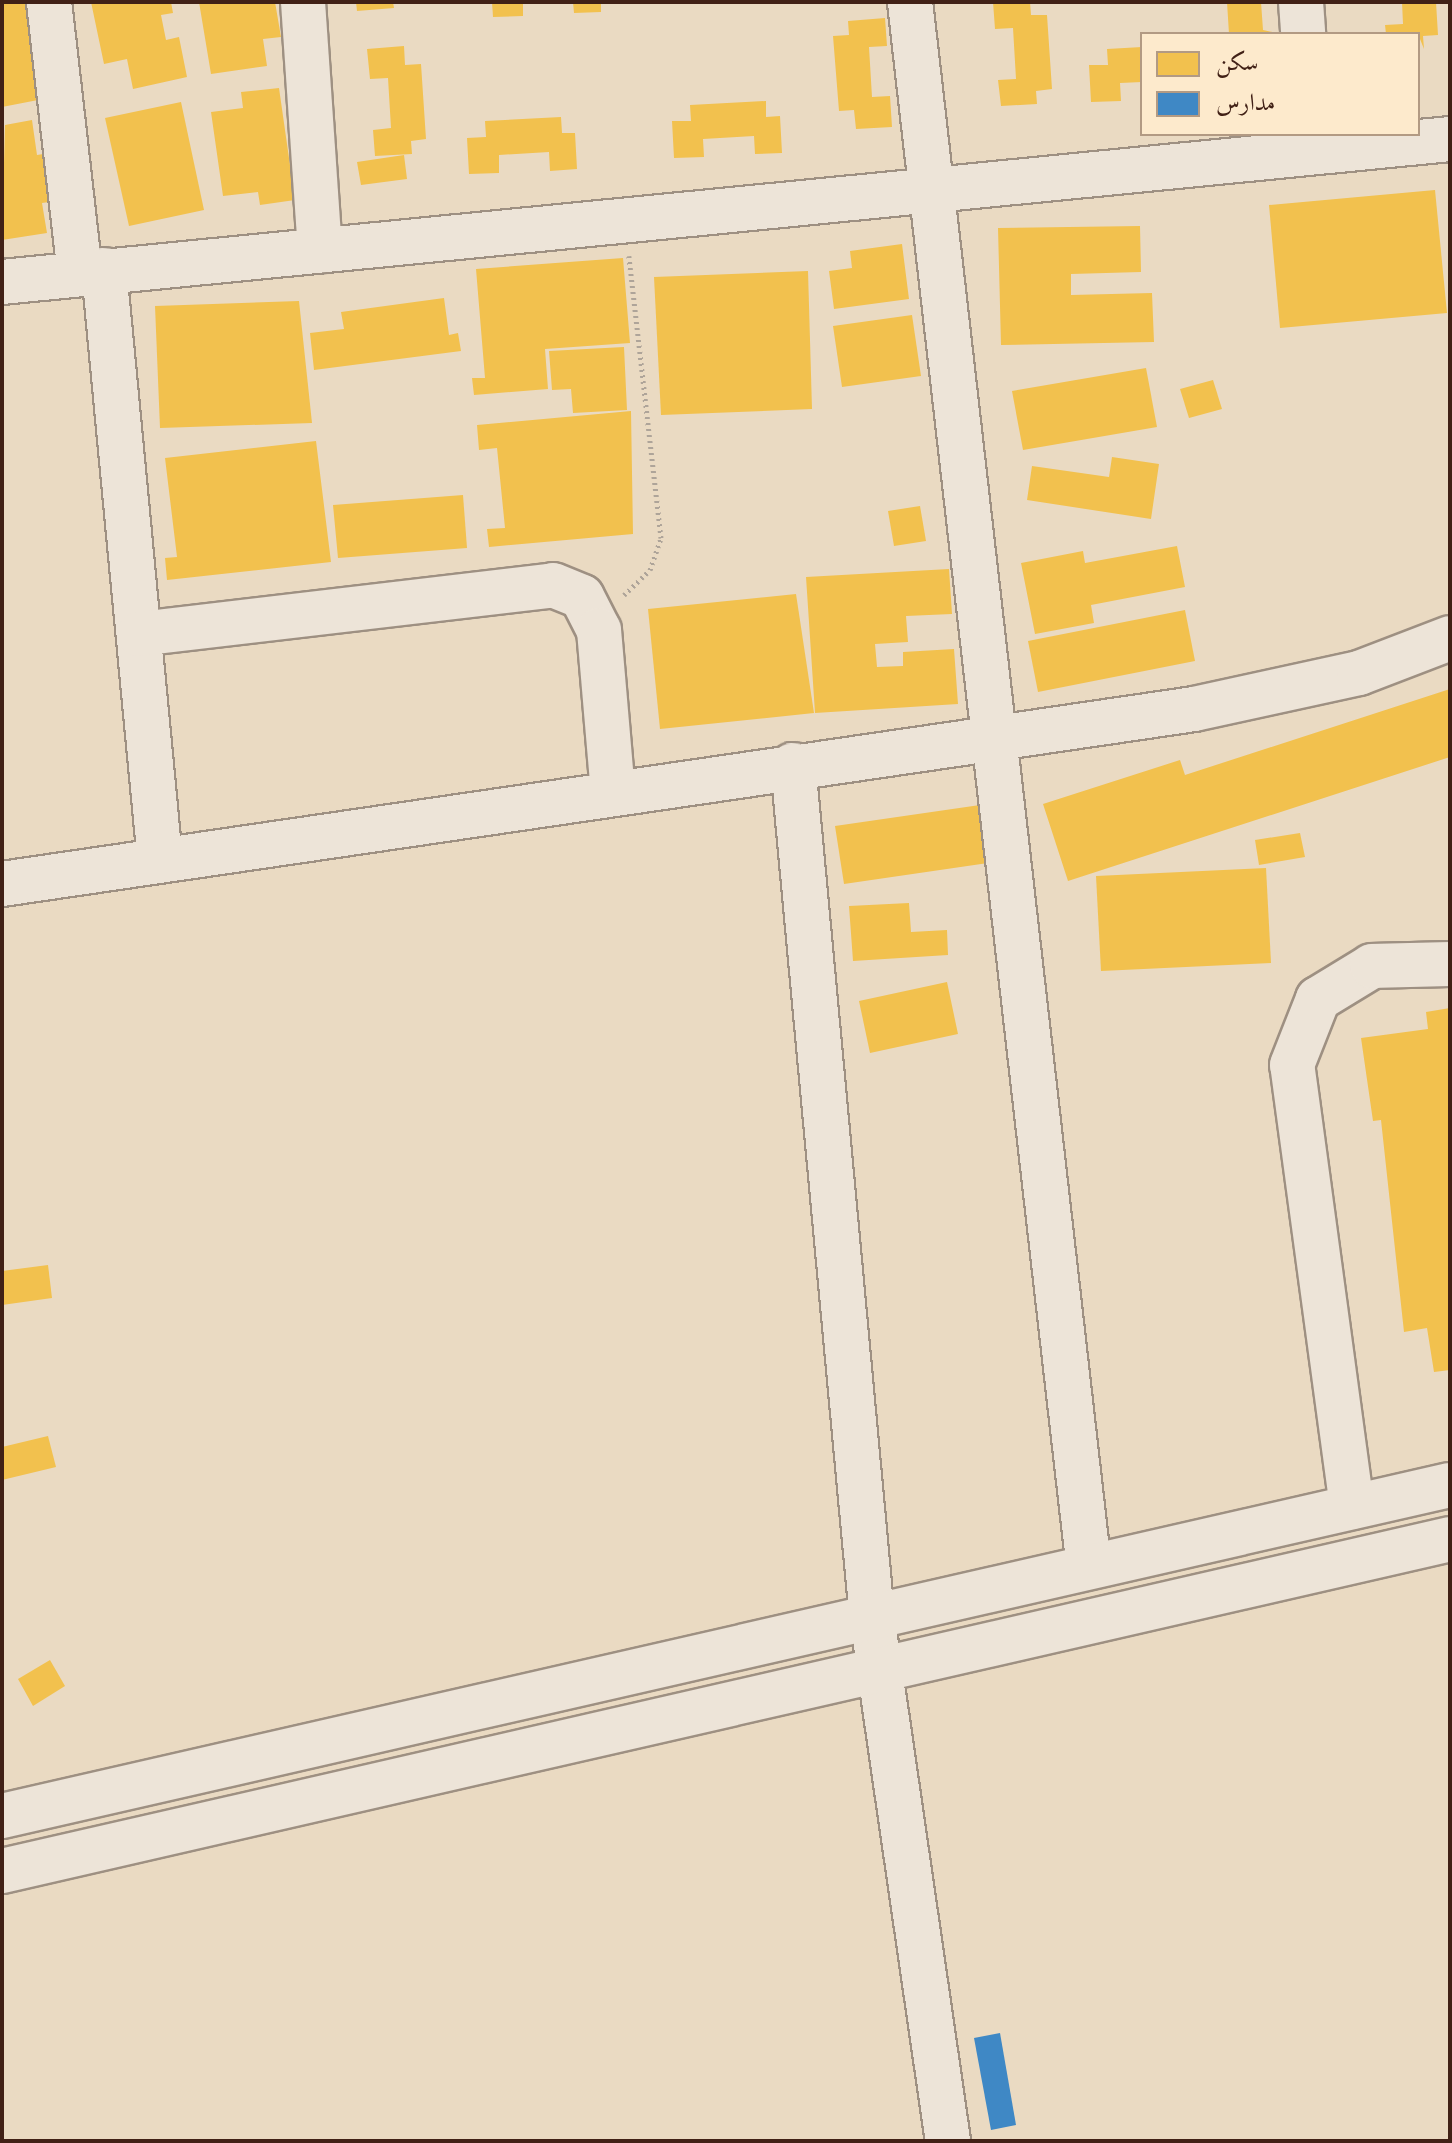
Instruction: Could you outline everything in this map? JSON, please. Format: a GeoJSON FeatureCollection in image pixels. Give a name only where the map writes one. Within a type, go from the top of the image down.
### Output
{"type":"FeatureCollection","features":[{"type":"Feature","properties":{"kind":"street"},"geometry":{"type":"LineString","coordinates":[[49,2],[92,272],[139,634],[160,860]]}},
{"type":"Feature","properties":{"kind":"street"},"geometry":{"type":"LineString","coordinates":[[303,2],[320,250]]}},
{"type":"Feature","properties":{"kind":"street"},"geometry":{"type":"LineString","coordinates":[[910,2],[919,122],[935,189],[999,734],[1089,1567]]}},
{"type":"Feature","properties":{"kind":"street"},"geometry":{"type":"LineString","coordinates":[[1301,2],[1303,32]]}},
{"type":"Feature","properties":{"kind":"street"},"geometry":{"type":"LineString","coordinates":[[2,282],[935,189],[1312,144],[1450,139]]}},
{"type":"Feature","properties":{"kind":"street"},"geometry":{"type":"LineString","coordinates":[[139,634],[553,585],[582,597],[599,630],[613,792]]}},
{"type":"Feature","properties":{"kind":"street"},"geometry":{"type":"LineString","coordinates":[[2,884],[999,734],[1194,709],[1359,673],[1450,638]]}},
{"type":"Feature","properties":{"kind":"street"},"geometry":{"type":"LineString","coordinates":[[793,765],[872,1617],[948,2141]]}},
{"type":"Feature","properties":{"kind":"street"},"geometry":{"type":"LineString","coordinates":[[1352,1507],[1292,1065],[1318,999],[1372,966],[1450,964]]}},
{"type":"Feature","properties":{"kind":"street"},"geometry":{"type":"LineString","coordinates":[[2,1816],[1450,1485]]}},
{"type":"Feature","properties":{"kind":"street"},"geometry":{"type":"LineString","coordinates":[[2,1871],[1450,1539]]}},
{"type":"Feature","properties":{"kind":"path"},"geometry":{"type":"LineString","coordinates":[[582,597],[626,595],[650,570],[661,538],[625,220]]}},
{"type":"Feature","properties":{"kind":"building: سكن"},"geometry":{"type":"Polygon","coordinates":[[[2,2],[28,2],[54,74],[34,78],[38,100],[2,107],[2,2]]]}},
{"type":"Feature","properties":{"kind":"building: سكن"},"geometry":{"type":"Polygon","coordinates":[[[91,2],[171,2],[173,13],[161,15],[166,40],[179,37],[187,77],[133,89],[127,59],[104,64],[91,2]]]}},
{"type":"Feature","properties":{"kind":"building: سكن"},"geometry":{"type":"Polygon","coordinates":[[[199,2],[275,2],[281,37],[263,39],[267,66],[211,74],[199,2]]]}},
{"type":"Feature","properties":{"kind":"building: سكن"},"geometry":{"type":"Polygon","coordinates":[[[356,2],[393,2],[394,8],[357,11],[356,2]]]}},
{"type":"Feature","properties":{"kind":"building: سكن"},"geometry":{"type":"Polygon","coordinates":[[[492,2],[523,2],[523,16],[493,17],[492,2]]]}},
{"type":"Feature","properties":{"kind":"building: سكن"},"geometry":{"type":"Polygon","coordinates":[[[573,2],[601,2],[601,12],[574,13],[573,2]]]}},
{"type":"Feature","properties":{"kind":"building: سكن"},"geometry":{"type":"Polygon","coordinates":[[[993,2],[1030,2],[1031,15],[1047,15],[1052,89],[1036,91],[1037,104],[1001,106],[998,80],[1016,79],[1013,28],[995,29],[993,2]]]}},
{"type":"Feature","properties":{"kind":"building: سكن"},"geometry":{"type":"Polygon","coordinates":[[[1227,2],[1261,2],[1263,30],[1272,32],[1229,32],[1227,2]]]}},
{"type":"Feature","properties":{"kind":"building: سكن"},"geometry":{"type":"Polygon","coordinates":[[[1402,2],[1436,2],[1438,35],[1423,36],[1424,49],[1420,32],[1386,32],[1385,25],[1403,24],[1402,2]]]}},
{"type":"Feature","properties":{"kind":"building: سكن"},"geometry":{"type":"Polygon","coordinates":[[[885,18],[887,46],[869,47],[872,97],[890,96],[892,127],[856,129],[854,110],[839,111],[833,36],[849,35],[848,21],[885,18]]]}},
{"type":"Feature","properties":{"kind":"building: سكن"},"geometry":{"type":"Polygon","coordinates":[[[404,46],[405,65],[421,64],[426,139],[411,141],[412,154],[375,156],[373,130],[391,128],[388,78],[370,79],[367,49],[404,46]]]}},
{"type":"Feature","properties":{"kind":"building: سكن"},"geometry":{"type":"Polygon","coordinates":[[[1140,47],[1140,82],[1120,83],[1121,101],[1091,102],[1089,65],[1108,65],[1107,49],[1140,47]]]}},
{"type":"Feature","properties":{"kind":"building: سكن"},"geometry":{"type":"Polygon","coordinates":[[[279,88],[295,200],[260,205],[258,192],[223,196],[211,112],[243,108],[241,92],[279,88]]]}},
{"type":"Feature","properties":{"kind":"building: سكن"},"geometry":{"type":"Polygon","coordinates":[[[766,101],[766,117],[780,116],[782,153],[755,154],[754,136],[703,139],[704,157],[674,158],[672,121],[691,121],[690,105],[766,101]]]}},
{"type":"Feature","properties":{"kind":"building: سكن"},"geometry":{"type":"Polygon","coordinates":[[[181,102],[204,210],[129,226],[105,118],[181,102]]]}},
{"type":"Feature","properties":{"kind":"building: سكن"},"geometry":{"type":"Polygon","coordinates":[[[561,117],[562,133],[575,133],[577,169],[550,171],[549,152],[499,155],[499,173],[469,174],[467,138],[486,137],[485,121],[561,117]]]}},
{"type":"Feature","properties":{"kind":"building: سكن"},"geometry":{"type":"Polygon","coordinates":[[[32,120],[37,155],[56,152],[63,200],[42,203],[47,233],[2,240],[5,125],[32,120]]]}},
{"type":"Feature","properties":{"kind":"building: سكن"},"geometry":{"type":"Polygon","coordinates":[[[404,155],[407,179],[361,185],[357,162],[404,155]]]}},
{"type":"Feature","properties":{"kind":"building: سكن"},"geometry":{"type":"Polygon","coordinates":[[[1435,190],[1447,313],[1280,328],[1269,205],[1435,190]]]}},
{"type":"Feature","properties":{"kind":"building: سكن"},"geometry":{"type":"Polygon","coordinates":[[[1140,226],[1141,272],[1071,274],[1071,295],[1152,293],[1154,342],[1001,345],[998,228],[1140,226]]]}},
{"type":"Feature","properties":{"kind":"building: سكن"},"geometry":{"type":"Polygon","coordinates":[[[902,244],[909,299],[834,309],[829,271],[852,268],[850,251],[902,244]]]}},
{"type":"Feature","properties":{"kind":"building: سكن"},"geometry":{"type":"Polygon","coordinates":[[[623,258],[630,343],[545,349],[548,389],[474,395],[472,378],[485,378],[476,269],[623,258]]]}},
{"type":"Feature","properties":{"kind":"building: سكن"},"geometry":{"type":"Polygon","coordinates":[[[808,271],[812,409],[661,415],[654,277],[808,271]]]}},
{"type":"Feature","properties":{"kind":"building: سكن"},"geometry":{"type":"Polygon","coordinates":[[[444,298],[449,335],[458,333],[461,351],[314,370],[310,333],[344,329],[341,312],[444,298]]]}},
{"type":"Feature","properties":{"kind":"building: سكن"},"geometry":{"type":"Polygon","coordinates":[[[299,301],[312,423],[160,428],[155,306],[299,301]]]}},
{"type":"Feature","properties":{"kind":"building: سكن"},"geometry":{"type":"Polygon","coordinates":[[[912,315],[921,376],[842,387],[833,326],[912,315]]]}},
{"type":"Feature","properties":{"kind":"building: سكن"},"geometry":{"type":"Polygon","coordinates":[[[624,347],[627,410],[573,413],[571,389],[552,390],[549,351],[624,347]]]}},
{"type":"Feature","properties":{"kind":"building: سكن"},"geometry":{"type":"Polygon","coordinates":[[[1146,368],[1157,427],[1023,450],[1012,391],[1146,368]]]}},
{"type":"Feature","properties":{"kind":"building: سكن"},"geometry":{"type":"Polygon","coordinates":[[[1213,380],[1222,409],[1189,418],[1180,389],[1213,380]]]}},
{"type":"Feature","properties":{"kind":"building: سكن"},"geometry":{"type":"Polygon","coordinates":[[[631,411],[633,534],[489,547],[487,529],[505,528],[497,448],[479,450],[477,425],[631,411]]]}},
{"type":"Feature","properties":{"kind":"building: سكن"},"geometry":{"type":"Polygon","coordinates":[[[316,441],[331,562],[167,580],[165,558],[177,557],[165,458],[316,441]]]}},
{"type":"Feature","properties":{"kind":"building: سكن"},"geometry":{"type":"Polygon","coordinates":[[[1112,457],[1159,464],[1151,519],[1027,500],[1032,466],[1109,477],[1112,457]]]}},
{"type":"Feature","properties":{"kind":"building: سكن"},"geometry":{"type":"Polygon","coordinates":[[[463,495],[467,548],[338,558],[333,505],[463,495]]]}},
{"type":"Feature","properties":{"kind":"building: سكن"},"geometry":{"type":"Polygon","coordinates":[[[920,506],[926,541],[894,546],[888,511],[920,506]]]}},
{"type":"Feature","properties":{"kind":"building: سكن"},"geometry":{"type":"Polygon","coordinates":[[[1177,546],[1185,587],[1091,605],[1094,623],[1035,634],[1021,563],[1083,551],[1085,563],[1177,546]]]}},
{"type":"Feature","properties":{"kind":"building: سكن"},"geometry":{"type":"Polygon","coordinates":[[[949,569],[952,614],[906,616],[908,642],[875,644],[877,667],[903,666],[903,652],[954,649],[958,704],[815,713],[806,577],[949,569]]]}},
{"type":"Feature","properties":{"kind":"building: سكن"},"geometry":{"type":"Polygon","coordinates":[[[796,594],[814,713],[660,729],[648,609],[796,594]]]}},
{"type":"Feature","properties":{"kind":"building: سكن"},"geometry":{"type":"Polygon","coordinates":[[[1185,610],[1195,661],[1038,692],[1028,641],[1185,610]]]}},
{"type":"Feature","properties":{"kind":"building: سكن"},"geometry":{"type":"Polygon","coordinates":[[[1450,689],[1450,757],[1068,881],[1043,804],[1180,760],[1185,775],[1450,689]]]}},
{"type":"Feature","properties":{"kind":"building: سكن"},"geometry":{"type":"Polygon","coordinates":[[[980,805],[988,863],[844,884],[835,826],[980,805]]]}},
{"type":"Feature","properties":{"kind":"building: سكن"},"geometry":{"type":"Polygon","coordinates":[[[1300,833],[1305,857],[1259,865],[1255,840],[1300,833]]]}},
{"type":"Feature","properties":{"kind":"building: سكن"},"geometry":{"type":"Polygon","coordinates":[[[1266,868],[1271,963],[1101,971],[1096,876],[1266,868]]]}},
{"type":"Feature","properties":{"kind":"building: سكن"},"geometry":{"type":"Polygon","coordinates":[[[909,903],[911,932],[947,930],[948,955],[853,961],[849,906],[909,903]]]}},
{"type":"Feature","properties":{"kind":"building: سكن"},"geometry":{"type":"Polygon","coordinates":[[[947,982],[958,1034],[870,1053],[859,1001],[947,982]]]}},
{"type":"Feature","properties":{"kind":"building: سكن"},"geometry":{"type":"Polygon","coordinates":[[[1450,1008],[1450,1370],[1434,1372],[1427,1328],[1404,1332],[1381,1120],[1373,1121],[1361,1038],[1428,1029],[1426,1012],[1450,1008]]]}},
{"type":"Feature","properties":{"kind":"building: سكن"},"geometry":{"type":"Polygon","coordinates":[[[48,1265],[52,1298],[2,1305],[2,1271],[48,1265]]]}},
{"type":"Feature","properties":{"kind":"building: سكن"},"geometry":{"type":"Polygon","coordinates":[[[48,1436],[56,1467],[2,1480],[2,1447],[48,1436]]]}},
{"type":"Feature","properties":{"kind":"building: سكن"},"geometry":{"type":"Polygon","coordinates":[[[50,1660],[65,1686],[33,1706],[18,1679],[50,1660]]]}},
{"type":"Feature","properties":{"kind":"building: مدارس"},"geometry":{"type":"Polygon","coordinates":[[[1000,2033],[1016,2125],[991,2130],[974,2038],[1000,2033]]]}}]}
